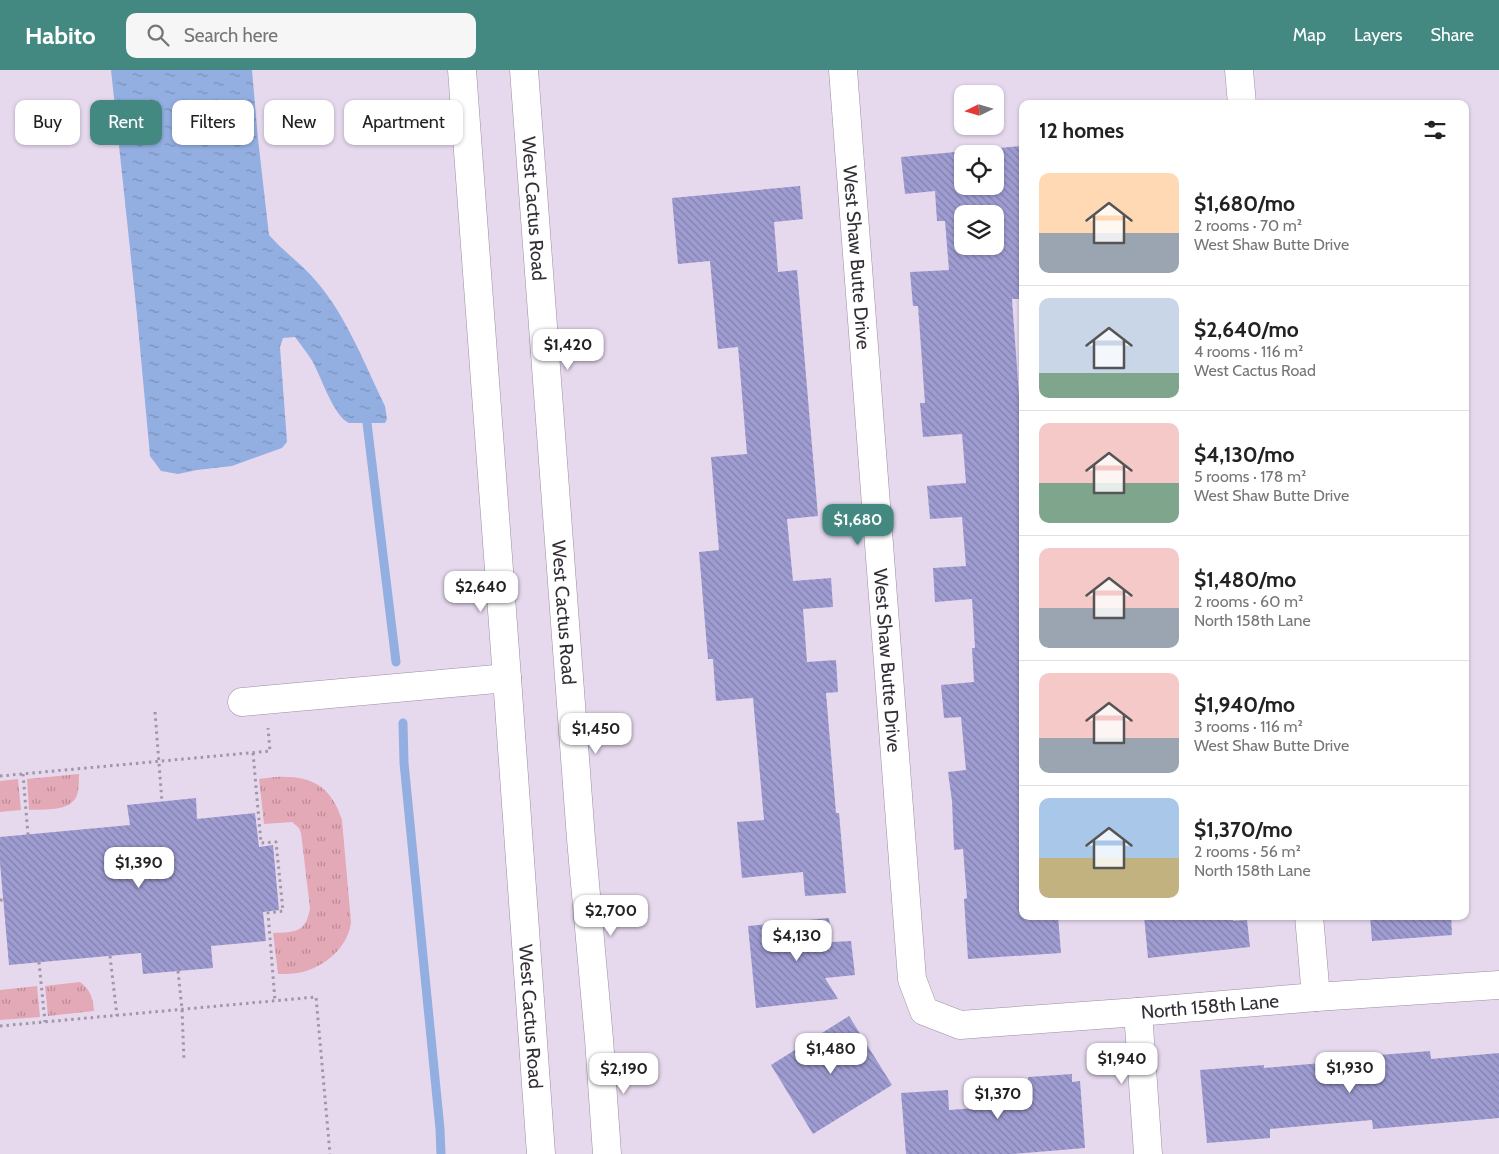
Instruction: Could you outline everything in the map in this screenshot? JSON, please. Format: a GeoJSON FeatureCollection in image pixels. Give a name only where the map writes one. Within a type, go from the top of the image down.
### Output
{"type":"FeatureCollection","features":[{"type":"Feature","properties":{"kind":"main road","name":"West Cactus Road"},"geometry":{"type":"LineString","coordinates":[[462,70],[541,1154]]}},
{"type":"Feature","properties":{"kind":"main road","name":"West Cactus Road"},"geometry":{"type":"LineString","coordinates":[[524,70],[607,1154]]}},
{"type":"Feature","properties":{"kind":"main road","name":"West Shaw Butte Drive"},"geometry":{"type":"LineString","coordinates":[[843,70],[912,979],[924,1011]]}},
{"type":"Feature","properties":{"kind":"main road"},"geometry":{"type":"LineString","coordinates":[[1240,70],[1242,100]]}},
{"type":"Feature","properties":{"kind":"main road"},"geometry":{"type":"LineString","coordinates":[[242,702],[507,678]]}},
{"type":"Feature","properties":{"kind":"main road"},"geometry":{"type":"LineString","coordinates":[[1309,920],[1316,997]]}},
{"type":"Feature","properties":{"kind":"main road","name":"North 158th Lane"},"geometry":{"type":"LineString","coordinates":[[924,1011],[960,1024],[1499,985]]}},
{"type":"Feature","properties":{"kind":"main road"},"geometry":{"type":"LineString","coordinates":[[1138,1012],[1148,1154]]}},
{"type":"Feature","properties":{"kind":"path"},"geometry":{"type":"LineString","coordinates":[[155,712],[162,802]]}},
{"type":"Feature","properties":{"kind":"path"},"geometry":{"type":"LineString","coordinates":[[0,776],[270,751],[268,725]]}},
{"type":"Feature","properties":{"kind":"path"},"geometry":{"type":"LineString","coordinates":[[253,753],[261,843],[276,842],[284,911],[268,912],[275,1001]]}},
{"type":"Feature","properties":{"kind":"path"},"geometry":{"type":"LineString","coordinates":[[23,774],[28,835]]}},
{"type":"Feature","properties":{"kind":"path"},"geometry":{"type":"LineString","coordinates":[[110,956],[117,1016]]}},
{"type":"Feature","properties":{"kind":"path"},"geometry":{"type":"LineString","coordinates":[[39,962],[45,1022]]}},
{"type":"Feature","properties":{"kind":"path"},"geometry":{"type":"LineString","coordinates":[[178,971],[184,1062]]}},
{"type":"Feature","properties":{"kind":"path"},"geometry":{"type":"LineString","coordinates":[[0,1026],[316,997],[330,1154]]}},
{"type":"Feature","properties":{"kind":"green space"},"geometry":{"type":"Polygon","coordinates":[[[79,774],[77,795],[69,804],[57,809],[29,810],[27,779],[79,774]]]}},
{"type":"Feature","properties":{"kind":"green space"},"geometry":{"type":"Polygon","coordinates":[[[275,777],[299,778],[309,780],[318,785],[332,798],[342,820],[351,922],[349,930],[342,945],[331,958],[316,967],[294,974],[278,974],[273,933],[293,931],[302,927],[306,922],[310,908],[299,828],[292,822],[264,824],[259,779],[275,777]]]}},
{"type":"Feature","properties":{"kind":"green space"},"geometry":{"type":"Polygon","coordinates":[[[18,779],[21,810],[0,812],[0,781],[18,779]]]}},
{"type":"Feature","properties":{"kind":"green space"},"geometry":{"type":"Polygon","coordinates":[[[80,982],[91,995],[94,1011],[48,1016],[45,986],[80,982]]]}},
{"type":"Feature","properties":{"kind":"green space"},"geometry":{"type":"Polygon","coordinates":[[[37,986],[40,1017],[0,1020],[0,990],[37,986]]]}},
{"type":"Feature","properties":{"kind":"water"},"geometry":{"type":"Polygon","coordinates":[[[111,70],[252,70],[269,235],[311,275],[337,309],[385,406],[387,419],[385,423],[349,423],[343,419],[333,404],[315,366],[305,350],[295,337],[283,338],[280,347],[287,442],[282,448],[232,466],[178,474],[161,471],[150,456],[119,145],[162,145],[162,100],[114,100],[111,70]]]}},
{"type":"Feature","properties":{"kind":"building"},"geometry":{"type":"Polygon","coordinates":[[[1019,146],[1019,299],[1012,299],[1019,396],[1019,920],[1058,920],[1061,953],[968,959],[964,899],[967,898],[963,849],[954,850],[952,801],[948,772],[966,770],[961,717],[944,718],[941,685],[974,682],[972,648],[975,648],[972,599],[935,602],[933,568],[966,566],[962,517],[930,519],[927,486],[966,483],[962,434],[923,437],[920,403],[925,403],[918,306],[913,306],[910,272],[949,270],[945,221],[937,221],[935,191],[905,194],[901,157],[954,152],[954,195],[1004,195],[1004,148],[1019,146]]]}},
{"type":"Feature","properties":{"kind":"building"},"geometry":{"type":"Polygon","coordinates":[[[800,186],[803,219],[774,222],[778,272],[797,270],[818,516],[787,519],[793,581],[831,578],[833,607],[803,609],[807,662],[836,660],[838,692],[826,693],[836,813],[839,813],[846,893],[805,896],[803,872],[742,878],[737,822],[764,820],[753,698],[716,701],[713,659],[708,659],[699,552],[719,550],[711,457],[747,454],[738,347],[718,349],[710,261],[678,264],[672,198],[800,186]]]}},
{"type":"Feature","properties":{"kind":"building"},"geometry":{"type":"Polygon","coordinates":[[[196,798],[197,819],[255,813],[259,847],[273,845],[279,910],[263,912],[266,941],[211,946],[213,968],[143,974],[141,953],[9,965],[0,863],[0,837],[130,825],[127,805],[196,798]]]}},
{"type":"Feature","properties":{"kind":"building"},"geometry":{"type":"Polygon","coordinates":[[[829,918],[832,942],[851,941],[855,975],[825,978],[838,999],[756,1008],[748,926],[829,918]]]}},
{"type":"Feature","properties":{"kind":"building"},"geometry":{"type":"Polygon","coordinates":[[[1144,920],[1247,920],[1250,947],[1148,958],[1144,920]]]}},
{"type":"Feature","properties":{"kind":"building"},"geometry":{"type":"Polygon","coordinates":[[[1370,920],[1451,920],[1452,935],[1372,941],[1370,920]]]}},
{"type":"Feature","properties":{"kind":"building"},"geometry":{"type":"Polygon","coordinates":[[[849,1016],[892,1085],[813,1134],[771,1065],[849,1016]]]}},
{"type":"Feature","properties":{"kind":"building"},"geometry":{"type":"Polygon","coordinates":[[[1430,1051],[1431,1059],[1499,1053],[1499,1118],[1373,1129],[1372,1120],[1270,1129],[1270,1138],[1207,1143],[1200,1070],[1264,1065],[1264,1068],[1367,1059],[1367,1056],[1430,1051]]]}},
{"type":"Feature","properties":{"kind":"building"},"geometry":{"type":"Polygon","coordinates":[[[1072,1074],[1072,1082],[1080,1081],[1085,1148],[1013,1154],[906,1154],[901,1093],[948,1090],[949,1110],[1001,1106],[999,1085],[1028,1082],[1028,1077],[1072,1074]]]}},
{"type":"Feature","properties":{"kind":"waterway"},"geometry":{"type":"LineString","coordinates":[[367,423],[396,662]]}},
{"type":"Feature","properties":{"kind":"waterway"},"geometry":{"type":"LineString","coordinates":[[403,723],[404,763],[441,1154]]}}]}
